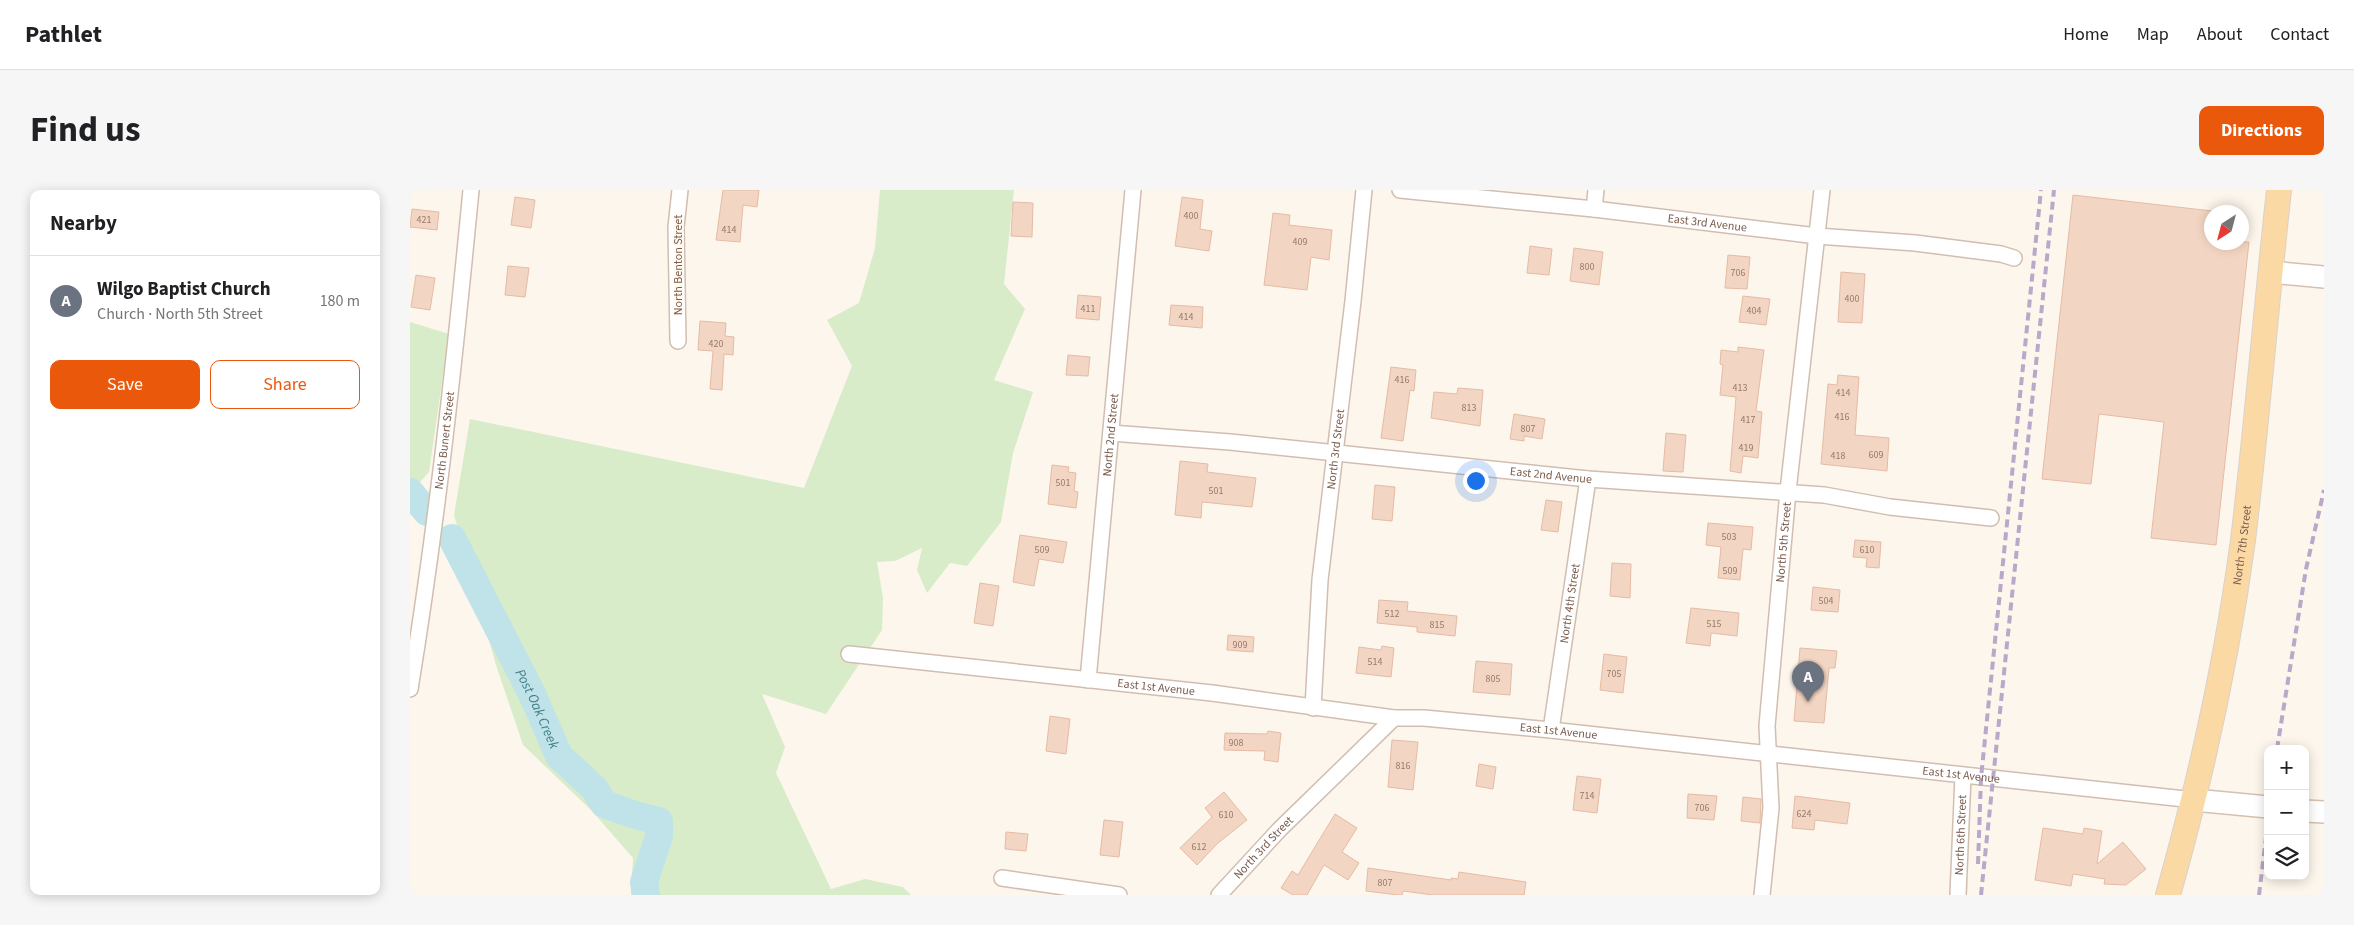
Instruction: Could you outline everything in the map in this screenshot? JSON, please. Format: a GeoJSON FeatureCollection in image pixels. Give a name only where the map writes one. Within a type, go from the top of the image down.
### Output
{"type":"FeatureCollection","features":[{"type":"Feature","properties":{"kind":"main road","name":"North 7th Street"},"geometry":{"type":"LineString","coordinates":[[2168,895],[2194,800],[2214,712],[2243,541],[2279,190]]}},
{"type":"Feature","properties":{"kind":"street","name":"North Bunert Street"},"geometry":{"type":"LineString","coordinates":[[410,689],[428,578],[456,343],[471,190]]}},
{"type":"Feature","properties":{"kind":"street","name":"North Benton Street"},"geometry":{"type":"LineString","coordinates":[[678,341],[676,227],[680,190]]}},
{"type":"Feature","properties":{"kind":"street","name":"North 2nd Street"},"geometry":{"type":"LineString","coordinates":[[1088,680],[1133,190]]}},
{"type":"Feature","properties":{"kind":"street","name":"North 3rd Street"},"geometry":{"type":"LineString","coordinates":[[1313,708],[1320,580],[1364,190]]}},
{"type":"Feature","properties":{"kind":"street","name":"East 3rd Avenue"},"geometry":{"type":"LineString","coordinates":[[1400,190],[1594,209],[1817,236],[1924,244],[2001,254],[2014,258]]}},
{"type":"Feature","properties":{"kind":"street"},"geometry":{"type":"LineString","coordinates":[[1594,209],[1596,190]]}},
{"type":"Feature","properties":{"kind":"street","name":"North 5th Street"},"geometry":{"type":"LineString","coordinates":[[1762,895],[1771,808],[1767,726],[1788,491],[1822,190]]}},
{"type":"Feature","properties":{"kind":"street"},"geometry":{"type":"LineString","coordinates":[[2270,272],[2324,277]]}},
{"type":"Feature","properties":{"kind":"street","name":"East 2nd Avenue"},"geometry":{"type":"LineString","coordinates":[[1111,433],[1335,453],[1588,479],[1735,490],[1788,491],[1824,495],[1890,507],[1991,518]]}},
{"type":"Feature","properties":{"kind":"street","name":"North 4th Street"},"geometry":{"type":"LineString","coordinates":[[1551,730],[1588,479]]}},
{"type":"Feature","properties":{"kind":"street","name":"East 1st Avenue"},"geometry":{"type":"LineString","coordinates":[[849,654],[1212,693],[1394,718],[1424,718],[1551,730],[1963,776],[2264,807]]}},
{"type":"Feature","properties":{"kind":"street","name":"North 3rd Street"},"geometry":{"type":"LineString","coordinates":[[1219,895],[1280,829],[1394,718]]}},
{"type":"Feature","properties":{"kind":"street","name":"North 6th Street"},"geometry":{"type":"LineString","coordinates":[[1958,895],[1963,776]]}},
{"type":"Feature","properties":{"kind":"street"},"geometry":{"type":"LineString","coordinates":[[2309,811],[2324,812]]}},
{"type":"Feature","properties":{"kind":"street"},"geometry":{"type":"LineString","coordinates":[[1002,878],[1119,895]]}},
{"type":"Feature","properties":{"kind":"green space"},"geometry":{"type":"Polygon","coordinates":[[[880,190],[1014,190],[1004,284],[1025,309],[994,380],[1033,392],[1013,453],[1001,522],[967,566],[950,563],[927,593],[917,570],[922,548],[895,561],[877,562],[883,598],[882,630],[826,714],[762,694],[785,747],[776,773],[831,889],[865,879],[903,887],[911,895],[631,895],[633,858],[592,811],[523,745],[496,665],[454,515],[470,419],[804,488],[852,366],[827,320],[859,303],[875,248],[880,190]]]}},
{"type":"Feature","properties":{"kind":"green space"},"geometry":{"type":"Polygon","coordinates":[[[410,322],[449,334],[429,472],[410,493],[410,322]]]}},
{"type":"Feature","properties":{"kind":"building"},"geometry":{"type":"Polygon","coordinates":[[[723,190],[759,190],[757,207],[743,205],[740,242],[716,240],[723,190]]]}},
{"type":"Feature","properties":{"kind":"building"},"geometry":{"type":"Polygon","coordinates":[[[2073,195],[2204,210],[2204,250],[2248,250],[2216,545],[2151,538],[2164,422],[2099,414],[2091,484],[2042,479],[2073,195]]]}},
{"type":"Feature","properties":{"kind":"building"},"geometry":{"type":"Polygon","coordinates":[[[515,197],[535,200],[531,228],[511,225],[515,197]]]}},
{"type":"Feature","properties":{"kind":"building"},"geometry":{"type":"Polygon","coordinates":[[[1182,197],[1203,200],[1200,229],[1212,231],[1209,251],[1175,246],[1182,197]]]}},
{"type":"Feature","properties":{"kind":"building"},"geometry":{"type":"Polygon","coordinates":[[[1013,202],[1033,203],[1032,237],[1011,236],[1013,202]]]}},
{"type":"Feature","properties":{"kind":"building"},"geometry":{"type":"Polygon","coordinates":[[[412,209],[439,212],[437,230],[410,227],[412,209]]]}},
{"type":"Feature","properties":{"kind":"building"},"geometry":{"type":"Polygon","coordinates":[[[1273,213],[1290,215],[1289,225],[1332,230],[1329,260],[1311,257],[1307,290],[1264,285],[1273,213]]]}},
{"type":"Feature","properties":{"kind":"building"},"geometry":{"type":"Polygon","coordinates":[[[1530,246],[1552,249],[1549,275],[1527,273],[1530,246]]]}},
{"type":"Feature","properties":{"kind":"building"},"geometry":{"type":"Polygon","coordinates":[[[1574,248],[1603,252],[1599,285],[1570,281],[1574,248]]]}},
{"type":"Feature","properties":{"kind":"building"},"geometry":{"type":"Polygon","coordinates":[[[1728,255],[1750,257],[1747,289],[1725,288],[1728,255]]]}},
{"type":"Feature","properties":{"kind":"building"},"geometry":{"type":"Polygon","coordinates":[[[508,266],[529,268],[525,297],[505,295],[508,266]]]}},
{"type":"Feature","properties":{"kind":"building"},"geometry":{"type":"Polygon","coordinates":[[[1841,272],[1865,274],[1862,323],[1838,322],[1841,272]]]}},
{"type":"Feature","properties":{"kind":"building"},"geometry":{"type":"Polygon","coordinates":[[[416,275],[435,278],[430,310],[411,307],[416,275]]]}},
{"type":"Feature","properties":{"kind":"building"},"geometry":{"type":"Polygon","coordinates":[[[1078,295],[1101,297],[1099,320],[1076,318],[1078,295]]]}},
{"type":"Feature","properties":{"kind":"building"},"geometry":{"type":"Polygon","coordinates":[[[1743,296],[1770,299],[1766,325],[1739,322],[1743,296]]]}},
{"type":"Feature","properties":{"kind":"building"},"geometry":{"type":"Polygon","coordinates":[[[1171,305],[1203,307],[1202,328],[1169,325],[1171,305]]]}},
{"type":"Feature","properties":{"kind":"building"},"geometry":{"type":"Polygon","coordinates":[[[700,321],[726,323],[725,336],[734,337],[733,355],[724,354],[722,390],[710,389],[713,351],[698,350],[700,321]]]}},
{"type":"Feature","properties":{"kind":"building"},"geometry":{"type":"Polygon","coordinates":[[[1738,347],[1764,350],[1756,411],[1762,412],[1758,458],[1743,456],[1741,473],[1730,471],[1736,397],[1720,395],[1723,365],[1720,364],[1721,350],[1738,352],[1738,347]]]}},
{"type":"Feature","properties":{"kind":"building"},"geometry":{"type":"Polygon","coordinates":[[[1068,355],[1090,357],[1088,376],[1066,375],[1068,355]]]}},
{"type":"Feature","properties":{"kind":"building"},"geometry":{"type":"Polygon","coordinates":[[[1391,367],[1416,370],[1414,391],[1410,390],[1403,441],[1381,438],[1391,367]]]}},
{"type":"Feature","properties":{"kind":"building"},"geometry":{"type":"Polygon","coordinates":[[[1838,375],[1859,377],[1855,435],[1889,438],[1887,471],[1821,464],[1828,384],[1837,385],[1838,375]]]}},
{"type":"Feature","properties":{"kind":"building"},"geometry":{"type":"Polygon","coordinates":[[[1458,388],[1483,390],[1480,426],[1431,418],[1434,392],[1457,394],[1458,388]]]}},
{"type":"Feature","properties":{"kind":"building"},"geometry":{"type":"Polygon","coordinates":[[[1514,414],[1545,419],[1542,439],[1524,436],[1524,441],[1510,439],[1514,414]]]}},
{"type":"Feature","properties":{"kind":"building"},"geometry":{"type":"Polygon","coordinates":[[[1666,433],[1686,435],[1683,472],[1663,471],[1666,433]]]}},
{"type":"Feature","properties":{"kind":"building"},"geometry":{"type":"Polygon","coordinates":[[[1180,461],[1208,464],[1207,472],[1256,478],[1252,507],[1202,502],[1201,518],[1175,515],[1180,461]]]}},
{"type":"Feature","properties":{"kind":"building"},"geometry":{"type":"Polygon","coordinates":[[[1052,465],[1069,467],[1068,472],[1076,473],[1074,491],[1078,492],[1076,508],[1048,504],[1052,465]]]}},
{"type":"Feature","properties":{"kind":"building"},"geometry":{"type":"Polygon","coordinates":[[[1375,485],[1395,487],[1392,521],[1372,519],[1375,485]]]}},
{"type":"Feature","properties":{"kind":"building"},"geometry":{"type":"Polygon","coordinates":[[[1546,500],[1562,502],[1558,532],[1541,530],[1546,500]]]}},
{"type":"Feature","properties":{"kind":"building"},"geometry":{"type":"Polygon","coordinates":[[[1708,523],[1753,527],[1751,550],[1743,549],[1740,580],[1718,578],[1721,547],[1706,545],[1708,523]]]}},
{"type":"Feature","properties":{"kind":"building"},"geometry":{"type":"Polygon","coordinates":[[[1020,535],[1067,542],[1063,563],[1039,559],[1034,586],[1013,582],[1020,535]]]}},
{"type":"Feature","properties":{"kind":"building"},"geometry":{"type":"Polygon","coordinates":[[[1855,540],[1881,542],[1879,568],[1866,567],[1867,558],[1853,557],[1855,540]]]}},
{"type":"Feature","properties":{"kind":"building"},"geometry":{"type":"Polygon","coordinates":[[[1612,563],[1631,564],[1630,598],[1610,596],[1612,563]]]}},
{"type":"Feature","properties":{"kind":"building"},"geometry":{"type":"Polygon","coordinates":[[[980,583],[999,586],[993,626],[974,623],[980,583]]]}},
{"type":"Feature","properties":{"kind":"building"},"geometry":{"type":"Polygon","coordinates":[[[1813,587],[1840,590],[1838,612],[1811,610],[1813,587]]]}},
{"type":"Feature","properties":{"kind":"building"},"geometry":{"type":"Polygon","coordinates":[[[1379,600],[1408,602],[1407,611],[1457,616],[1455,636],[1417,632],[1417,627],[1377,623],[1379,600]]]}},
{"type":"Feature","properties":{"kind":"building"},"geometry":{"type":"Polygon","coordinates":[[[1691,608],[1739,613],[1737,636],[1711,633],[1710,646],[1686,643],[1691,608]]]}},
{"type":"Feature","properties":{"kind":"building"},"geometry":{"type":"Polygon","coordinates":[[[1228,635],[1254,637],[1253,652],[1227,650],[1228,635]]]}},
{"type":"Feature","properties":{"kind":"building"},"geometry":{"type":"Polygon","coordinates":[[[1382,646],[1394,648],[1391,677],[1356,673],[1359,647],[1381,650],[1382,646]]]}},
{"type":"Feature","properties":{"kind":"building"},"geometry":{"type":"Polygon","coordinates":[[[1800,648],[1837,651],[1835,668],[1829,668],[1824,723],[1794,721],[1800,648]]]}},
{"type":"Feature","properties":{"kind":"building"},"geometry":{"type":"Polygon","coordinates":[[[1604,654],[1627,657],[1623,693],[1600,690],[1604,654]]]}},
{"type":"Feature","properties":{"kind":"building"},"geometry":{"type":"Polygon","coordinates":[[[1476,661],[1512,664],[1510,695],[1473,692],[1476,661]]]}},
{"type":"Feature","properties":{"kind":"building"},"geometry":{"type":"Polygon","coordinates":[[[1050,716],[1070,719],[1066,754],[1046,751],[1050,716]]]}},
{"type":"Feature","properties":{"kind":"building"},"geometry":{"type":"Polygon","coordinates":[[[1268,731],[1281,733],[1278,762],[1264,760],[1265,751],[1224,750],[1225,733],[1267,734],[1268,731]]]}},
{"type":"Feature","properties":{"kind":"building"},"geometry":{"type":"Polygon","coordinates":[[[1392,740],[1418,742],[1413,790],[1388,787],[1392,740]]]}},
{"type":"Feature","properties":{"kind":"building"},"geometry":{"type":"Polygon","coordinates":[[[1479,764],[1496,767],[1493,789],[1476,786],[1479,764]]]}},
{"type":"Feature","properties":{"kind":"building"},"geometry":{"type":"Polygon","coordinates":[[[1577,776],[1601,779],[1597,813],[1573,810],[1577,776]]]}},
{"type":"Feature","properties":{"kind":"building"},"geometry":{"type":"Polygon","coordinates":[[[1224,792],[1247,820],[1218,843],[1197,865],[1180,848],[1212,817],[1205,808],[1224,792]]]}},
{"type":"Feature","properties":{"kind":"building"},"geometry":{"type":"Polygon","coordinates":[[[1688,794],[1717,796],[1714,820],[1687,818],[1688,794]]]}},
{"type":"Feature","properties":{"kind":"building"},"geometry":{"type":"Polygon","coordinates":[[[1795,796],[1850,803],[1847,824],[1815,820],[1814,830],[1792,828],[1795,796]]]}},
{"type":"Feature","properties":{"kind":"building"},"geometry":{"type":"Polygon","coordinates":[[[1743,797],[1761,799],[1760,823],[1741,821],[1743,797]]]}},
{"type":"Feature","properties":{"kind":"building"},"geometry":{"type":"Polygon","coordinates":[[[1335,814],[1357,828],[1342,852],[1359,863],[1348,880],[1324,865],[1307,895],[1293,895],[1281,888],[1292,871],[1298,875],[1335,814]]]}},
{"type":"Feature","properties":{"kind":"building"},"geometry":{"type":"Polygon","coordinates":[[[1104,820],[1123,822],[1119,857],[1100,855],[1104,820]]]}},
{"type":"Feature","properties":{"kind":"building"},"geometry":{"type":"Polygon","coordinates":[[[2043,828],[2083,834],[2084,828],[2102,831],[2097,864],[2123,842],[2146,869],[2126,885],[2104,884],[2105,879],[2073,874],[2071,886],[2035,880],[2043,828]]]}},
{"type":"Feature","properties":{"kind":"building"},"geometry":{"type":"Polygon","coordinates":[[[1006,832],[1028,834],[1026,851],[1005,849],[1006,832]]]}},
{"type":"Feature","properties":{"kind":"building"},"geometry":{"type":"Polygon","coordinates":[[[1368,868],[1451,880],[1451,878],[1458,879],[1459,872],[1526,882],[1524,895],[1433,895],[1403,891],[1402,895],[1398,895],[1366,891],[1368,868]]]}},
{"type":"Feature","properties":{"kind":"waterway","name":"Post Oak Creek"},"geometry":{"type":"LineString","coordinates":[[410,492],[427,512]]}},
{"type":"Feature","properties":{"kind":"waterway","name":"Post Oak Creek"},"geometry":{"type":"LineString","coordinates":[[452,538],[533,696],[559,756],[594,788],[604,804],[659,821],[659,836],[644,882],[646,895]]}},
{"type":"Feature","properties":{"kind":"railway"},"geometry":{"type":"LineString","coordinates":[[1978,864],[1981,778],[2041,190]]}},
{"type":"Feature","properties":{"kind":"railway"},"geometry":{"type":"LineString","coordinates":[[1981,895],[2054,190]]}},
{"type":"Feature","properties":{"kind":"railway"},"geometry":{"type":"LineString","coordinates":[[2278,745],[2306,569],[2324,490]]}},
{"type":"Feature","properties":{"kind":"railway"},"geometry":{"type":"LineString","coordinates":[[2259,895],[2266,835]]}},
{"type":"Feature","properties":{"kind":"place","name":"Wilgo Baptist Church"},"geometry":{"type":"Point","coordinates":[1808,702]}}]}
